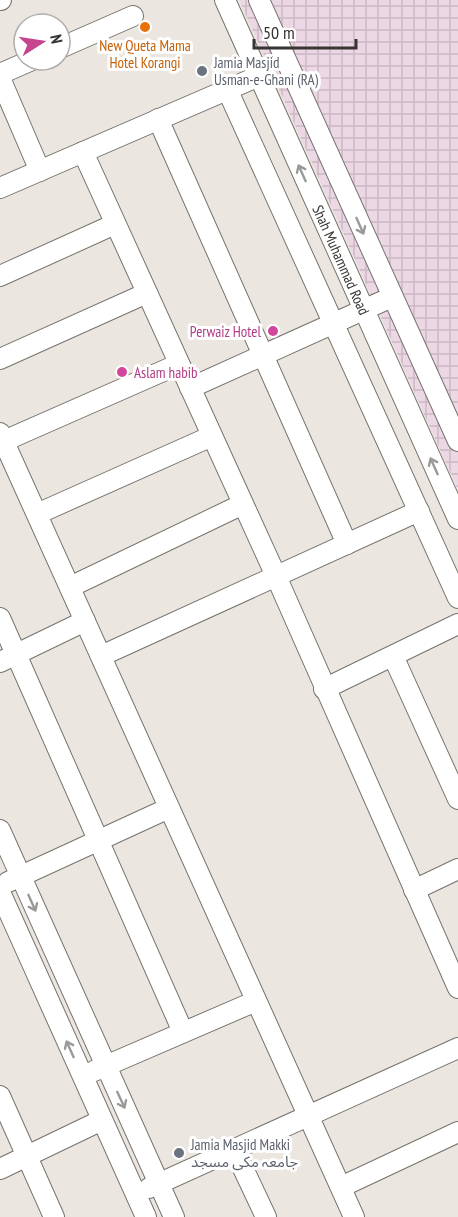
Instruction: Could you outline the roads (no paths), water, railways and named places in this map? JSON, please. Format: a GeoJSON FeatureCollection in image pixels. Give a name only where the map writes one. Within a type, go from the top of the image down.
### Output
{"type":"FeatureCollection","features":[{"type":"Feature","properties":{"kind":"street","name":"Shah Muhammad Road"},"geometry":{"type":"LineString","coordinates":[[225,0],[458,519]]}},
{"type":"Feature","properties":{"kind":"street"},"geometry":{"type":"LineString","coordinates":[[259,0],[458,441]]}},
{"type":"Feature","properties":{"kind":"street"},"geometry":{"type":"LineString","coordinates":[[72,43],[133,16]]}},
{"type":"Feature","properties":{"kind":"street"},"geometry":{"type":"LineString","coordinates":[[0,188],[259,76]]}},
{"type":"Feature","properties":{"kind":"street"},"geometry":{"type":"LineString","coordinates":[[0,78],[40,171]]}},
{"type":"Feature","properties":{"kind":"street"},"geometry":{"type":"LineString","coordinates":[[227,89],[458,598]]}},
{"type":"Feature","properties":{"kind":"street"},"geometry":{"type":"LineString","coordinates":[[158,119],[347,544]]}},
{"type":"Feature","properties":{"kind":"street"},"geometry":{"type":"LineString","coordinates":[[83,152],[276,576],[458,988]]}},
{"type":"Feature","properties":{"kind":"street"},"geometry":{"type":"LineString","coordinates":[[0,276],[115,224]]}},
{"type":"Feature","properties":{"kind":"street"},"geometry":{"type":"LineString","coordinates":[[0,359],[147,293]]}},
{"type":"Feature","properties":{"kind":"street"},"geometry":{"type":"LineString","coordinates":[[190,388],[392,297]]}},
{"type":"Feature","properties":{"kind":"street"},"geometry":{"type":"LineString","coordinates":[[179,364],[2,437],[354,1217]]}},
{"type":"Feature","properties":{"kind":"street"},"geometry":{"type":"LineString","coordinates":[[37,514],[212,436]]}},
{"type":"Feature","properties":{"kind":"street"},"geometry":{"type":"LineString","coordinates":[[70,588],[243,504]]}},
{"type":"Feature","properties":{"kind":"street"},"geometry":{"type":"LineString","coordinates":[[101,656],[418,511]]}},
{"type":"Feature","properties":{"kind":"street"},"geometry":{"type":"LineString","coordinates":[[0,618],[8,658],[99,841],[183,1032]]}},
{"type":"Feature","properties":{"kind":"street"},"geometry":{"type":"LineString","coordinates":[[8,658],[85,621]]}},
{"type":"Feature","properties":{"kind":"street"},"geometry":{"type":"LineString","coordinates":[[324,689],[458,624]]}},
{"type":"Feature","properties":{"kind":"street"},"geometry":{"type":"LineString","coordinates":[[393,656],[458,799]]}},
{"type":"Feature","properties":{"kind":"street"},"geometry":{"type":"LineString","coordinates":[[0,886],[170,808]]}},
{"type":"Feature","properties":{"kind":"street"},"geometry":{"type":"LineString","coordinates":[[0,830],[174,1217]]}},
{"type":"Feature","properties":{"kind":"street"},"geometry":{"type":"LineString","coordinates":[[414,890],[458,869]]}},
{"type":"Feature","properties":{"kind":"street"},"geometry":{"type":"LineString","coordinates":[[0,892],[146,1217]]}},
{"type":"Feature","properties":{"kind":"street"},"geometry":{"type":"LineString","coordinates":[[82,1076],[256,1001]]}},
{"type":"Feature","properties":{"kind":"street"},"geometry":{"type":"LineString","coordinates":[[135,1194],[458,1048]]}},
{"type":"Feature","properties":{"kind":"street"},"geometry":{"type":"LineString","coordinates":[[0,1096],[54,1217]]}},
{"type":"Feature","properties":{"kind":"street"},"geometry":{"type":"LineString","coordinates":[[0,1169],[102,1120]]}},
{"type":"Feature","properties":{"kind":"street"},"geometry":{"type":"LineString","coordinates":[[341,1187],[458,1132]]}},
{"type":"Feature","properties":{"kind":"street"},"geometry":{"type":"LineString","coordinates":[[234,1149],[266,1217]]}},
{"type":"Feature","properties":{"kind":"place","name":"New Queta Mama Hotel Korangi"},"geometry":{"type":"Point","coordinates":[145,27]}},
{"type":"Feature","properties":{"kind":"place","name":"Jamia Masjid Usman-e-Ghani (RA)"},"geometry":{"type":"Point","coordinates":[202,71]}},
{"type":"Feature","properties":{"kind":"place","name":"Perwaiz Hotel"},"geometry":{"type":"Point","coordinates":[273,331]}},
{"type":"Feature","properties":{"kind":"place","name":"Aslam habib"},"geometry":{"type":"Point","coordinates":[122,372]}},
{"type":"Feature","properties":{"kind":"place","name":"Jamia Masjid Makki جامعہ مکی مسجد"},"geometry":{"type":"Point","coordinates":[179,1153]}}]}
